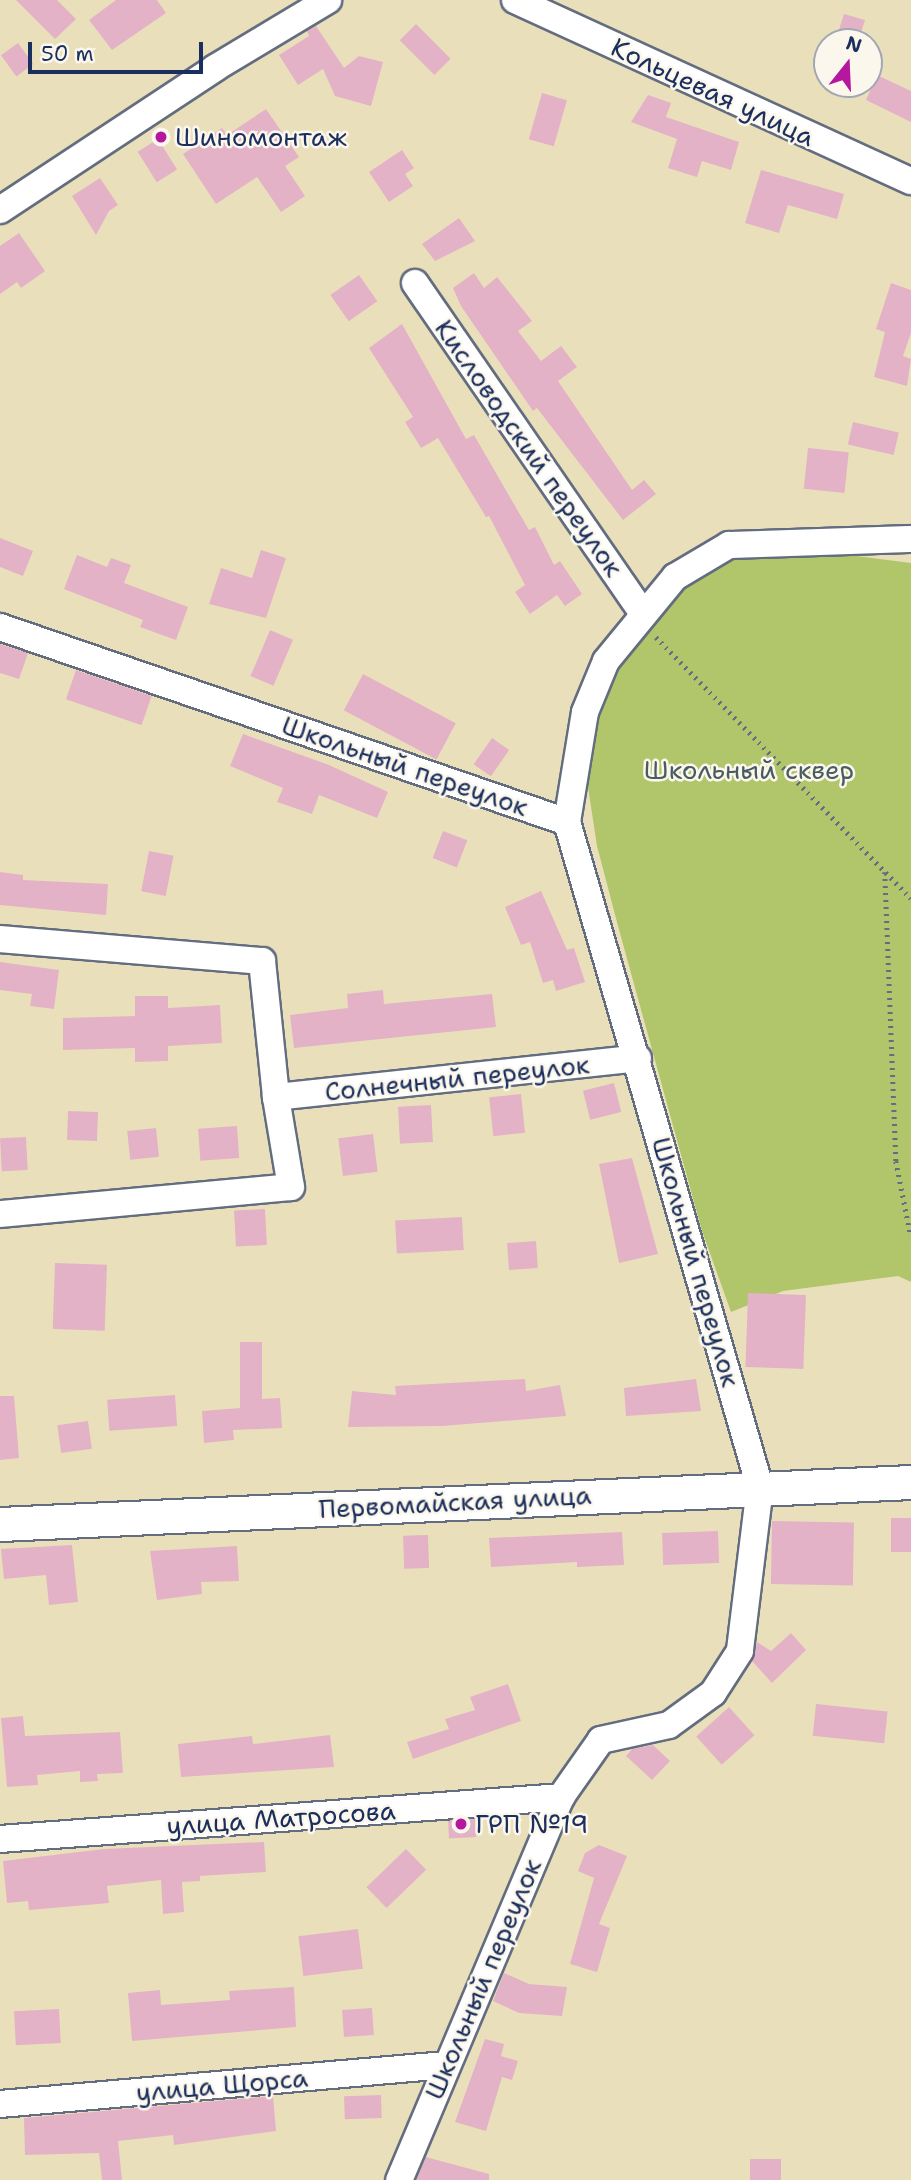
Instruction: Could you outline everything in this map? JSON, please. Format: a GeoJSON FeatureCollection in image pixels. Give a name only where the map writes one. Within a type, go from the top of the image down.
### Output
{"type":"FeatureCollection","features":[{"type":"Feature","properties":{"kind":"main road","name":"Первомайская улица"},"geometry":{"type":"LineString","coordinates":[[0,1524],[911,1482]]}},
{"type":"Feature","properties":{"kind":"street"},"geometry":{"type":"LineString","coordinates":[[0,210],[215,68],[328,0]]}},
{"type":"Feature","properties":{"kind":"street","name":"Кольцевая улица"},"geometry":{"type":"LineString","coordinates":[[515,0],[911,181]]}},
{"type":"Feature","properties":{"kind":"street","name":"Кисловодский переулок"},"geometry":{"type":"LineString","coordinates":[[415,282],[639,618]]}},
{"type":"Feature","properties":{"kind":"street"},"geometry":{"type":"LineString","coordinates":[[567,822],[585,712],[607,661],[639,618],[675,577],[729,545],[819,539],[911,539]]}},
{"type":"Feature","properties":{"kind":"street","name":"Школьный переулок"},"geometry":{"type":"LineString","coordinates":[[0,627],[567,822],[638,1058],[760,1487],[740,1651],[713,1693],[669,1724],[601,1740],[561,1797],[444,2065],[399,2180]]}},
{"type":"Feature","properties":{"kind":"street"},"geometry":{"type":"LineString","coordinates":[[0,939],[262,961],[276,1097],[291,1187],[0,1214]]}},
{"type":"Feature","properties":{"kind":"street","name":"Солнечный переулок"},"geometry":{"type":"LineString","coordinates":[[276,1097],[638,1058]]}},
{"type":"Feature","properties":{"kind":"street","name":"улица Матросова"},"geometry":{"type":"LineString","coordinates":[[0,1839],[561,1797]]}},
{"type":"Feature","properties":{"kind":"street","name":"улица Щорса"},"geometry":{"type":"LineString","coordinates":[[0,2104],[444,2065]]}},
{"type":"Feature","properties":{"kind":"path"},"geometry":{"type":"LineString","coordinates":[[639,618],[911,898]]}},
{"type":"Feature","properties":{"kind":"path"},"geometry":{"type":"LineString","coordinates":[[885,871],[896,1161],[911,1237]]}},
{"type":"Feature","properties":{"kind":"green space","name":"Школьный сквер"},"geometry":{"type":"Polygon","coordinates":[[[794,548],[911,563],[911,1282],[898,1276],[783,1291],[731,1312],[702,1231],[618,926],[597,846],[584,761],[618,664],[652,617],[701,573],[738,552],[794,548]]]}},
{"type":"Feature","properties":{"kind":"building"},"geometry":{"type":"Polygon","coordinates":[[[16,0],[57,0],[76,19],[55,39],[16,0]]]}},
{"type":"Feature","properties":{"kind":"building"},"geometry":{"type":"Polygon","coordinates":[[[116,0],[157,0],[166,13],[112,50],[89,20],[116,0]]]}},
{"type":"Feature","properties":{"kind":"building"},"geometry":{"type":"Polygon","coordinates":[[[844,14],[865,20],[862,28],[840,28],[844,14]]]}},
{"type":"Feature","properties":{"kind":"building"},"geometry":{"type":"Polygon","coordinates":[[[416,24],[451,59],[434,75],[400,40],[416,24]]]}},
{"type":"Feature","properties":{"kind":"building"},"geometry":{"type":"Polygon","coordinates":[[[316,26],[344,68],[359,56],[383,62],[371,106],[335,96],[323,69],[298,85],[279,55],[309,36],[307,31],[316,26]]]}},
{"type":"Feature","properties":{"kind":"building"},"geometry":{"type":"Polygon","coordinates":[[[18,43],[33,64],[16,76],[1,55],[18,43]]]}},
{"type":"Feature","properties":{"kind":"building"},"geometry":{"type":"Polygon","coordinates":[[[883,78],[911,91],[911,122],[866,100],[883,98],[883,78]]]}},
{"type":"Feature","properties":{"kind":"building"},"geometry":{"type":"Polygon","coordinates":[[[542,93],[567,100],[554,146],[529,139],[542,93]]]}},
{"type":"Feature","properties":{"kind":"building"},"geometry":{"type":"Polygon","coordinates":[[[648,95],[671,103],[666,117],[739,142],[731,170],[702,161],[697,177],[668,168],[677,139],[631,122],[648,95]]]}},
{"type":"Feature","properties":{"kind":"building"},"geometry":{"type":"Polygon","coordinates":[[[266,109],[299,157],[285,166],[305,196],[281,212],[257,177],[216,204],[183,154],[222,128],[227,135],[266,109]]]}},
{"type":"Feature","properties":{"kind":"building"},"geometry":{"type":"Polygon","coordinates":[[[158,139],[177,170],[157,182],[138,152],[158,139]]]}},
{"type":"Feature","properties":{"kind":"building"},"geometry":{"type":"Polygon","coordinates":[[[402,150],[414,168],[405,174],[413,186],[389,202],[369,172],[402,150]]]}},
{"type":"Feature","properties":{"kind":"building"},"geometry":{"type":"Polygon","coordinates":[[[761,170],[844,194],[837,219],[788,205],[779,233],[745,223],[761,170]]]}},
{"type":"Feature","properties":{"kind":"building"},"geometry":{"type":"Polygon","coordinates":[[[100,178],[118,205],[109,211],[96,235],[72,196],[100,178]]]}},
{"type":"Feature","properties":{"kind":"building"},"geometry":{"type":"Polygon","coordinates":[[[459,218],[475,241],[435,261],[422,244],[459,218]]]}},
{"type":"Feature","properties":{"kind":"building"},"geometry":{"type":"Polygon","coordinates":[[[19,233],[45,271],[21,288],[17,282],[0,294],[0,246],[19,233]]]}},
{"type":"Feature","properties":{"kind":"building"},"geometry":{"type":"Polygon","coordinates":[[[474,273],[484,288],[497,277],[532,321],[518,331],[541,361],[561,346],[577,367],[558,381],[632,490],[644,480],[656,494],[623,520],[537,408],[533,411],[461,306],[453,288],[474,273]]]}},
{"type":"Feature","properties":{"kind":"building"},"geometry":{"type":"Polygon","coordinates":[[[359,275],[377,301],[349,321],[330,295],[359,275]]]}},
{"type":"Feature","properties":{"kind":"building"},"geometry":{"type":"Polygon","coordinates":[[[891,283],[911,290],[911,333],[903,356],[911,359],[907,386],[874,377],[885,332],[876,329],[891,283]]]}},
{"type":"Feature","properties":{"kind":"building"},"geometry":{"type":"Polygon","coordinates":[[[402,324],[466,439],[474,435],[529,530],[535,527],[554,565],[560,561],[582,594],[565,606],[557,595],[530,614],[515,592],[525,585],[489,516],[486,517],[438,438],[421,448],[405,422],[413,417],[369,348],[402,324]]]}},
{"type":"Feature","properties":{"kind":"building"},"geometry":{"type":"Polygon","coordinates":[[[853,422],[899,433],[894,455],[848,444],[853,422]]]}},
{"type":"Feature","properties":{"kind":"building"},"geometry":{"type":"Polygon","coordinates":[[[808,448],[849,452],[844,493],[804,489],[808,448]]]}},
{"type":"Feature","properties":{"kind":"building"},"geometry":{"type":"Polygon","coordinates":[[[0,538],[33,551],[23,576],[0,567],[0,538]]]}},
{"type":"Feature","properties":{"kind":"building"},"geometry":{"type":"Polygon","coordinates":[[[261,550],[286,558],[266,618],[209,604],[221,568],[252,578],[261,550]]]}},
{"type":"Feature","properties":{"kind":"building"},"geometry":{"type":"Polygon","coordinates":[[[77,555],[107,567],[111,558],[131,565],[124,583],[188,607],[176,640],[140,627],[143,620],[64,589],[77,555]]]}},
{"type":"Feature","properties":{"kind":"building"},"geometry":{"type":"Polygon","coordinates":[[[270,630],[293,640],[273,686],[250,676],[270,630]]]}},
{"type":"Feature","properties":{"kind":"building"},"geometry":{"type":"Polygon","coordinates":[[[0,644],[28,653],[19,679],[0,673],[0,644]]]}},
{"type":"Feature","properties":{"kind":"building"},"geometry":{"type":"Polygon","coordinates":[[[76,670],[152,696],[142,725],[66,699],[76,670]]]}},
{"type":"Feature","properties":{"kind":"building"},"geometry":{"type":"Polygon","coordinates":[[[363,674],[456,723],[436,759],[344,710],[363,674]]]}},
{"type":"Feature","properties":{"kind":"building"},"geometry":{"type":"Polygon","coordinates":[[[243,734],[329,765],[388,792],[377,818],[319,795],[312,814],[277,802],[283,788],[230,766],[243,734]]]}},
{"type":"Feature","properties":{"kind":"building"},"geometry":{"type":"Polygon","coordinates":[[[492,738],[509,750],[491,776],[474,764],[492,738]]]}},
{"type":"Feature","properties":{"kind":"building"},"geometry":{"type":"Polygon","coordinates":[[[443,831],[467,840],[457,867],[433,858],[443,831]]]}},
{"type":"Feature","properties":{"kind":"building"},"geometry":{"type":"Polygon","coordinates":[[[149,851],[174,856],[166,896],[141,891],[149,851]]]}},
{"type":"Feature","properties":{"kind":"building"},"geometry":{"type":"Polygon","coordinates":[[[0,872],[23,875],[23,880],[108,884],[106,915],[0,905],[0,872]]]}},
{"type":"Feature","properties":{"kind":"building"},"geometry":{"type":"Polygon","coordinates":[[[541,891],[567,950],[574,948],[585,982],[556,991],[553,980],[543,983],[530,942],[521,945],[505,907],[541,891]]]}},
{"type":"Feature","properties":{"kind":"building"},"geometry":{"type":"Polygon","coordinates":[[[0,962],[59,970],[54,1009],[30,1006],[32,994],[0,990],[0,962]]]}},
{"type":"Feature","properties":{"kind":"building"},"geometry":{"type":"Polygon","coordinates":[[[383,990],[384,1004],[492,994],[496,1027],[294,1048],[290,1015],[348,1008],[347,994],[383,990]]]}},
{"type":"Feature","properties":{"kind":"building"},"geometry":{"type":"Polygon","coordinates":[[[135,996],[168,996],[168,1008],[220,1005],[222,1043],[168,1046],[168,1061],[135,1062],[135,1048],[63,1050],[63,1018],[135,1016],[135,996]]]}},
{"type":"Feature","properties":{"kind":"building"},"geometry":{"type":"Polygon","coordinates":[[[614,1083],[621,1112],[590,1120],[583,1091],[614,1083]]]}},
{"type":"Feature","properties":{"kind":"building"},"geometry":{"type":"Polygon","coordinates":[[[521,1094],[525,1133],[493,1136],[489,1097],[521,1094]]]}},
{"type":"Feature","properties":{"kind":"building"},"geometry":{"type":"Polygon","coordinates":[[[431,1105],[433,1142],[400,1144],[398,1107],[431,1105]]]}},
{"type":"Feature","properties":{"kind":"building"},"geometry":{"type":"Polygon","coordinates":[[[68,1111],[98,1112],[97,1141],[67,1140],[68,1111]]]}},
{"type":"Feature","properties":{"kind":"building"},"geometry":{"type":"Polygon","coordinates":[[[237,1126],[239,1158],[200,1161],[198,1129],[237,1126]]]}},
{"type":"Feature","properties":{"kind":"building"},"geometry":{"type":"Polygon","coordinates":[[[156,1128],[159,1157],[130,1160],[127,1131],[156,1128]]]}},
{"type":"Feature","properties":{"kind":"building"},"geometry":{"type":"Polygon","coordinates":[[[373,1134],[378,1172],[343,1176],[338,1138],[373,1134]]]}},
{"type":"Feature","properties":{"kind":"building"},"geometry":{"type":"Polygon","coordinates":[[[26,1137],[28,1170],[2,1171],[0,1138],[26,1137]]]}},
{"type":"Feature","properties":{"kind":"building"},"geometry":{"type":"Polygon","coordinates":[[[632,1158],[658,1254],[619,1263],[599,1164],[632,1158]]]}},
{"type":"Feature","properties":{"kind":"building"},"geometry":{"type":"Polygon","coordinates":[[[265,1209],[267,1245],[236,1247],[234,1211],[265,1209]]]}},
{"type":"Feature","properties":{"kind":"building"},"geometry":{"type":"Polygon","coordinates":[[[462,1217],[464,1250],[397,1253],[395,1221],[462,1217]]]}},
{"type":"Feature","properties":{"kind":"building"},"geometry":{"type":"Polygon","coordinates":[[[536,1241],[538,1268],[509,1270],[507,1243],[536,1241]]]}},
{"type":"Feature","properties":{"kind":"building"},"geometry":{"type":"Polygon","coordinates":[[[55,1263],[107,1265],[105,1331],[53,1329],[55,1263]]]}},
{"type":"Feature","properties":{"kind":"building"},"geometry":{"type":"Polygon","coordinates":[[[748,1293],[806,1295],[803,1369],[745,1367],[748,1293]]]}},
{"type":"Feature","properties":{"kind":"building"},"geometry":{"type":"Polygon","coordinates":[[[240,1342],[262,1342],[262,1399],[280,1398],[282,1428],[233,1430],[234,1440],[204,1443],[202,1411],[240,1408],[240,1342]]]}},
{"type":"Feature","properties":{"kind":"building"},"geometry":{"type":"Polygon","coordinates":[[[525,1379],[526,1391],[560,1385],[566,1416],[442,1426],[348,1427],[352,1391],[396,1395],[395,1386],[525,1379]]]}},
{"type":"Feature","properties":{"kind":"building"},"geometry":{"type":"Polygon","coordinates":[[[696,1379],[701,1411],[626,1416],[624,1388],[696,1379]]]}},
{"type":"Feature","properties":{"kind":"building"},"geometry":{"type":"Polygon","coordinates":[[[175,1395],[177,1426],[109,1431],[107,1400],[175,1395]]]}},
{"type":"Feature","properties":{"kind":"building"},"geometry":{"type":"Polygon","coordinates":[[[0,1396],[14,1396],[19,1458],[0,1460],[0,1396]]]}},
{"type":"Feature","properties":{"kind":"building"},"geometry":{"type":"Polygon","coordinates":[[[88,1421],[92,1449],[61,1453],[57,1425],[88,1421]]]}},
{"type":"Feature","properties":{"kind":"building"},"geometry":{"type":"Polygon","coordinates":[[[891,1518],[911,1518],[911,1552],[891,1552],[891,1518]]]}},
{"type":"Feature","properties":{"kind":"building"},"geometry":{"type":"Polygon","coordinates":[[[772,1521],[854,1522],[853,1585],[771,1584],[772,1521]]]}},
{"type":"Feature","properties":{"kind":"building"},"geometry":{"type":"Polygon","coordinates":[[[718,1531],[719,1563],[663,1565],[662,1533],[718,1531]]]}},
{"type":"Feature","properties":{"kind":"building"},"geometry":{"type":"Polygon","coordinates":[[[622,1532],[624,1565],[577,1567],[577,1562],[491,1567],[489,1538],[622,1532]]]}},
{"type":"Feature","properties":{"kind":"building"},"geometry":{"type":"Polygon","coordinates":[[[428,1535],[429,1568],[404,1569],[403,1536],[428,1535]]]}},
{"type":"Feature","properties":{"kind":"building"},"geometry":{"type":"Polygon","coordinates":[[[72,1545],[78,1602],[49,1605],[46,1575],[4,1579],[1,1549],[72,1545]]]}},
{"type":"Feature","properties":{"kind":"building"},"geometry":{"type":"Polygon","coordinates":[[[237,1546],[239,1581],[201,1582],[202,1594],[157,1600],[150,1551],[237,1546]]]}},
{"type":"Feature","properties":{"kind":"building"},"geometry":{"type":"Polygon","coordinates":[[[791,1633],[806,1650],[772,1683],[752,1661],[757,1642],[771,1651],[791,1633]]]}},
{"type":"Feature","properties":{"kind":"building"},"geometry":{"type":"Polygon","coordinates":[[[508,1684],[521,1721],[413,1759],[407,1742],[449,1729],[445,1719],[475,1710],[470,1697],[508,1684]]]}},
{"type":"Feature","properties":{"kind":"building"},"geometry":{"type":"Polygon","coordinates":[[[816,1704],[888,1712],[884,1743],[813,1736],[816,1704]]]}},
{"type":"Feature","properties":{"kind":"building"},"geometry":{"type":"Polygon","coordinates":[[[729,1707],[754,1735],[722,1765],[696,1736],[729,1707]]]}},
{"type":"Feature","properties":{"kind":"building"},"geometry":{"type":"Polygon","coordinates":[[[23,1716],[25,1736],[120,1732],[123,1773],[97,1774],[98,1781],[80,1782],[80,1771],[37,1775],[38,1785],[7,1787],[1,1718],[23,1716]]]}},
{"type":"Feature","properties":{"kind":"building"},"geometry":{"type":"Polygon","coordinates":[[[330,1735],[334,1767],[181,1777],[178,1744],[252,1736],[253,1744],[330,1735]]]}},
{"type":"Feature","properties":{"kind":"building"},"geometry":{"type":"Polygon","coordinates":[[[653,1745],[670,1761],[652,1780],[626,1756],[632,1749],[653,1745]]]}},
{"type":"Feature","properties":{"kind":"building","name":"ГРП №19"},"geometry":{"type":"Polygon","coordinates":[[[475,1819],[476,1837],[449,1838],[448,1820],[475,1819]]]}},
{"type":"Feature","properties":{"kind":"building"},"geometry":{"type":"Polygon","coordinates":[[[264,1842],[266,1872],[200,1876],[200,1881],[182,1882],[184,1912],[163,1914],[161,1880],[107,1886],[109,1903],[29,1910],[28,1901],[7,1903],[3,1861],[104,1849],[264,1842]]]}},
{"type":"Feature","properties":{"kind":"building"},"geometry":{"type":"Polygon","coordinates":[[[599,1845],[627,1856],[599,1924],[610,1928],[597,1972],[570,1964],[594,1878],[578,1871],[585,1853],[599,1845]]]}},
{"type":"Feature","properties":{"kind":"building"},"geometry":{"type":"Polygon","coordinates":[[[406,1849],[426,1870],[387,1908],[366,1887],[406,1849]]]}},
{"type":"Feature","properties":{"kind":"building"},"geometry":{"type":"Polygon","coordinates":[[[358,1929],[363,1969],[303,1976],[298,1936],[358,1929]]]}},
{"type":"Feature","properties":{"kind":"building"},"geometry":{"type":"Polygon","coordinates":[[[504,1973],[529,1984],[567,1987],[562,2016],[519,2013],[493,2001],[504,1973]]]}},
{"type":"Feature","properties":{"kind":"building"},"geometry":{"type":"Polygon","coordinates":[[[294,1987],[296,2027],[132,2041],[128,1993],[160,1990],[161,2005],[230,2000],[229,1991],[294,1987]]]}},
{"type":"Feature","properties":{"kind":"building"},"geometry":{"type":"Polygon","coordinates":[[[372,2008],[374,2035],[344,2037],[342,2010],[372,2008]]]}},
{"type":"Feature","properties":{"kind":"building"},"geometry":{"type":"Polygon","coordinates":[[[59,2009],[61,2043],[16,2045],[14,2011],[59,2009]]]}},
{"type":"Feature","properties":{"kind":"building"},"geometry":{"type":"Polygon","coordinates":[[[485,2039],[504,2044],[501,2056],[518,2061],[512,2080],[502,2077],[486,2131],[455,2122],[485,2039]]]}},
{"type":"Feature","properties":{"kind":"building"},"geometry":{"type":"Polygon","coordinates":[[[381,2095],[382,2118],[345,2119],[344,2096],[381,2095]]]}},
{"type":"Feature","properties":{"kind":"building"},"geometry":{"type":"Polygon","coordinates":[[[273,2096],[276,2131],[174,2145],[173,2135],[118,2141],[122,2180],[102,2180],[99,2153],[25,2155],[24,2118],[273,2096]]]}},
{"type":"Feature","properties":{"kind":"building"},"geometry":{"type":"Polygon","coordinates":[[[426,2157],[489,2174],[489,2180],[416,2180],[426,2157]]]}},
{"type":"Feature","properties":{"kind":"building"},"geometry":{"type":"Polygon","coordinates":[[[750,2159],[781,2159],[781,2180],[750,2180],[750,2159]]]}},
{"type":"Feature","properties":{"kind":"place","name":"Шиномонтаж"},"geometry":{"type":"Point","coordinates":[161,137]}},
{"type":"Feature","properties":{"kind":"place","name":"ГРП №19"},"geometry":{"type":"Point","coordinates":[461,1824]}}]}
